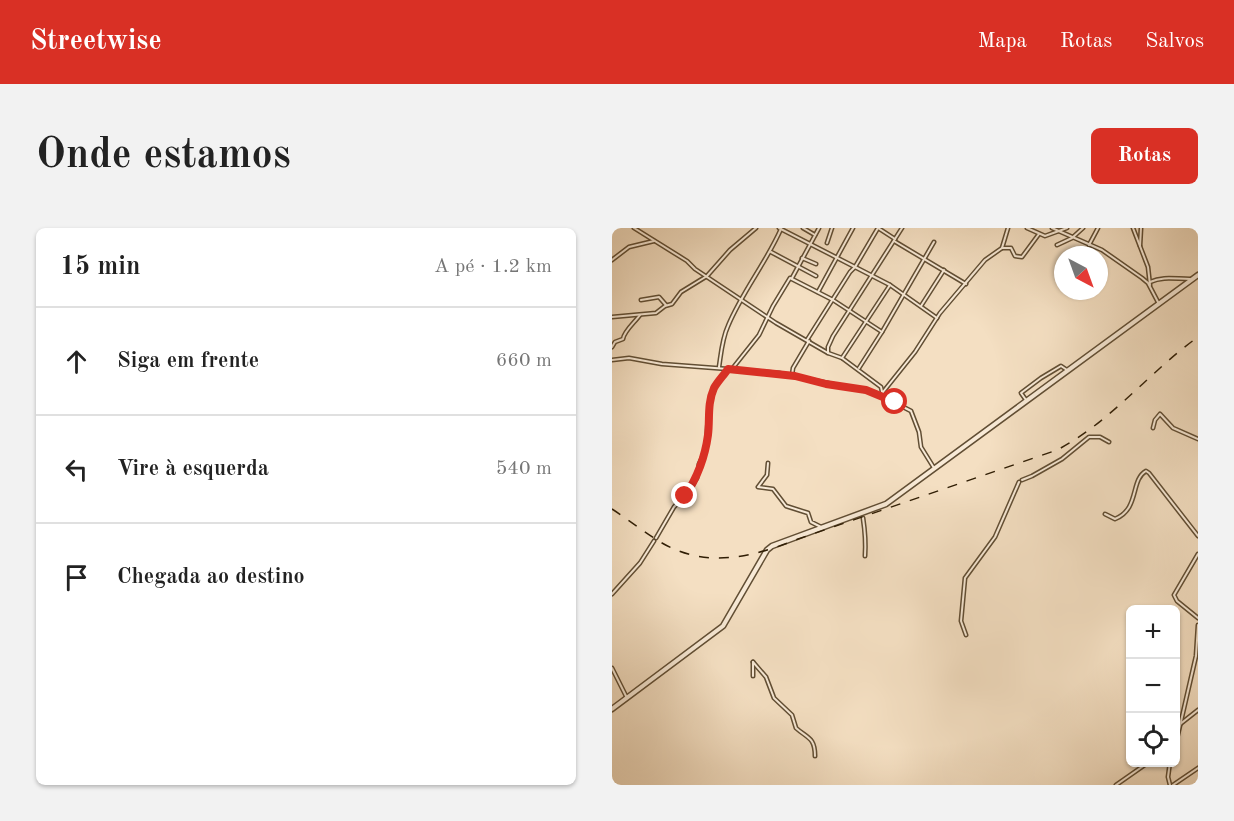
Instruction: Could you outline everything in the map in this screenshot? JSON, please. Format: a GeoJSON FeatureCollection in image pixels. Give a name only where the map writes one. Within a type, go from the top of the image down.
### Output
{"type":"FeatureCollection","features":[{"type":"Feature","properties":{"kind":"street"},"geometry":{"type":"LineString","coordinates":[[634,228],[687,261],[695,269],[767,317],[828,353],[842,358],[881,387],[883,396]]}},
{"type":"Feature","properties":{"kind":"street"},"geometry":{"type":"LineString","coordinates":[[612,317],[656,313],[666,305],[672,304],[681,292],[707,276],[730,250],[756,228]]}},
{"type":"Feature","properties":{"kind":"street"},"geometry":{"type":"LineString","coordinates":[[803,228],[816,235]]}},
{"type":"Feature","properties":{"kind":"street"},"geometry":{"type":"LineString","coordinates":[[732,369],[759,335],[767,317],[819,228]]}},
{"type":"Feature","properties":{"kind":"street"},"geometry":{"type":"LineString","coordinates":[[827,243],[832,228]]}},
{"type":"Feature","properties":{"kind":"street"},"geometry":{"type":"LineString","coordinates":[[818,292],[853,228]]}},
{"type":"Feature","properties":{"kind":"street"},"geometry":{"type":"LineString","coordinates":[[792,375],[808,341],[878,228],[966,284]]}},
{"type":"Feature","properties":{"kind":"street"},"geometry":{"type":"LineString","coordinates":[[828,353],[833,336],[902,228]]}},
{"type":"Feature","properties":{"kind":"street"},"geometry":{"type":"LineString","coordinates":[[1002,248],[1008,228]]}},
{"type":"Feature","properties":{"kind":"street"},"geometry":{"type":"LineString","coordinates":[[1027,228],[1045,236],[1067,228]]}},
{"type":"Feature","properties":{"kind":"street"},"geometry":{"type":"LineString","coordinates":[[1052,228],[1102,250],[1142,278],[1159,304]]}},
{"type":"Feature","properties":{"kind":"street"},"geometry":{"type":"LineString","coordinates":[[1063,234],[1067,228]]}},
{"type":"Feature","properties":{"kind":"street"},"geometry":{"type":"LineString","coordinates":[[1057,245],[1072,238],[1083,228]]}},
{"type":"Feature","properties":{"kind":"street"},"geometry":{"type":"LineString","coordinates":[[1089,245],[1098,228]]}},
{"type":"Feature","properties":{"kind":"street"},"geometry":{"type":"LineString","coordinates":[[1133,228],[1148,267],[1150,288]]}},
{"type":"Feature","properties":{"kind":"street"},"geometry":{"type":"LineString","coordinates":[[1140,246],[1141,228]]}},
{"type":"Feature","properties":{"kind":"street"},"geometry":{"type":"LineString","coordinates":[[719,368],[727,327],[741,299],[771,252],[780,229],[863,273],[872,274],[937,318]]}},
{"type":"Feature","properties":{"kind":"street"},"geometry":{"type":"LineString","coordinates":[[883,392],[937,318],[985,260],[1002,248],[1011,248],[1015,256],[1022,257],[1039,234]]}},
{"type":"Feature","properties":{"kind":"street"},"geometry":{"type":"LineString","coordinates":[[612,260],[629,247],[654,241]]}},
{"type":"Feature","properties":{"kind":"street"},"geometry":{"type":"LineString","coordinates":[[858,369],[904,296],[934,242]]}},
{"type":"Feature","properties":{"kind":"street"},"geometry":{"type":"LineString","coordinates":[[771,252],[816,276]]}},
{"type":"Feature","properties":{"kind":"street"},"geometry":{"type":"LineString","coordinates":[[802,258],[816,264]]}},
{"type":"Feature","properties":{"kind":"street"},"geometry":{"type":"LineString","coordinates":[[921,306],[944,270]]}},
{"type":"Feature","properties":{"kind":"street"},"geometry":{"type":"LineString","coordinates":[[612,709],[723,626],[767,550],[779,543],[886,504],[1198,275]]}},
{"type":"Feature","properties":{"kind":"street"},"geometry":{"type":"LineString","coordinates":[[1150,282],[1161,277],[1193,279]]}},
{"type":"Feature","properties":{"kind":"street"},"geometry":{"type":"LineString","coordinates":[[791,278],[833,300],[848,312],[882,332]]}},
{"type":"Feature","properties":{"kind":"street"},"geometry":{"type":"LineString","coordinates":[[842,358],[890,285]]}},
{"type":"Feature","properties":{"kind":"street"},"geometry":{"type":"LineString","coordinates":[[641,300],[659,297],[666,305]]}},
{"type":"Feature","properties":{"kind":"street"},"geometry":{"type":"LineString","coordinates":[[612,347],[615,342],[623,339],[623,334],[634,324],[640,314]]}},
{"type":"Feature","properties":{"kind":"street"},"geometry":{"type":"LineString","coordinates":[[612,360],[629,358],[662,364],[792,375],[826,384],[866,390],[911,411],[919,432],[921,447],[934,468]]}},
{"type":"Feature","properties":{"kind":"street"},"geometry":{"type":"LineString","coordinates":[[1026,400],[1021,393],[1034,382],[1061,366],[1067,370]]}},
{"type":"Feature","properties":{"kind":"street"},"geometry":{"type":"LineString","coordinates":[[612,594],[640,563],[674,507],[697,478],[699,464],[706,449],[712,396],[715,387],[728,369]]}},
{"type":"Feature","properties":{"kind":"street"},"geometry":{"type":"LineString","coordinates":[[1153,428],[1160,414],[1173,428],[1198,439]]}},
{"type":"Feature","properties":{"kind":"street"},"geometry":{"type":"LineString","coordinates":[[966,635],[961,621],[965,578],[995,537],[1021,481],[1062,459],[1089,437],[1100,437],[1109,442]]}},
{"type":"Feature","properties":{"kind":"street"},"geometry":{"type":"LineString","coordinates":[[768,463],[767,475],[758,487],[773,489],[783,504],[808,513],[811,522],[823,527]]}},
{"type":"Feature","properties":{"kind":"street"},"geometry":{"type":"LineString","coordinates":[[1105,514],[1115,519],[1122,516],[1132,502],[1141,475],[1146,471],[1198,536]]}},
{"type":"Feature","properties":{"kind":"street"},"geometry":{"type":"LineString","coordinates":[[863,518],[867,536],[865,556]]}},
{"type":"Feature","properties":{"kind":"street"},"geometry":{"type":"LineString","coordinates":[[1198,554],[1174,595],[1177,601],[1198,618]]}},
{"type":"Feature","properties":{"kind":"street"},"geometry":{"type":"LineString","coordinates":[[1180,721],[1196,656],[1198,625]]}},
{"type":"Feature","properties":{"kind":"street"},"geometry":{"type":"LineString","coordinates":[[753,676],[753,662],[766,677],[774,698],[792,715],[797,730],[809,736],[815,749],[815,756]]}},
{"type":"Feature","properties":{"kind":"street"},"geometry":{"type":"LineString","coordinates":[[612,668],[627,698]]}},
{"type":"Feature","properties":{"kind":"street"},"geometry":{"type":"LineString","coordinates":[[1180,724],[1198,710]]}},
{"type":"Feature","properties":{"kind":"street"},"geometry":{"type":"LineString","coordinates":[[1116,785],[1142,767]]}},
{"type":"Feature","properties":{"kind":"street"},"geometry":{"type":"LineString","coordinates":[[1169,767],[1168,777],[1172,785],[1198,768]]}},
{"type":"Feature","properties":{"kind":"railway"},"geometry":{"type":"LineString","coordinates":[[612,509],[662,543],[696,556],[730,558],[764,551],[1057,450],[1077,439],[1095,425],[1198,337]]}},
{"type":"Feature","properties":{"kind":"route"},"geometry":{"type":"LineString","coordinates":[[685,496],[690,485],[697,478],[698,467],[706,449],[708,411],[713,392],[728,369],[779,373],[866,390],[895,402]]}}]}
